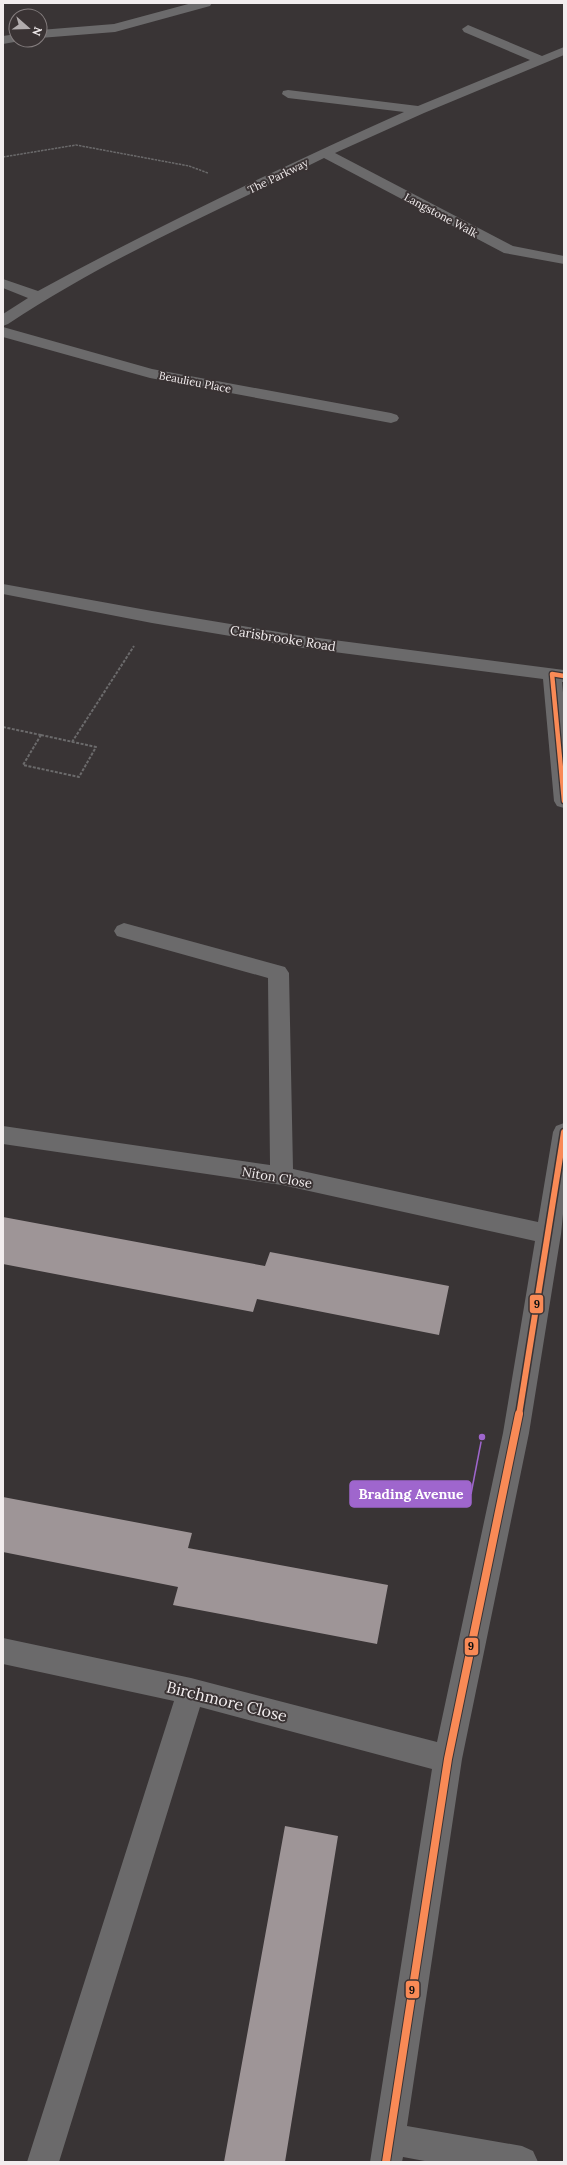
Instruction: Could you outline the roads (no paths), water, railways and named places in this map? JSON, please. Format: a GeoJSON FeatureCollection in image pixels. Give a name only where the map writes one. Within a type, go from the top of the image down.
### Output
{"type":"FeatureCollection","features":[{"type":"Feature","properties":{"kind":"street"},"geometry":{"type":"LineString","coordinates":[[48,33],[115,28],[206,3]]}},
{"type":"Feature","properties":{"kind":"street"},"geometry":{"type":"LineString","coordinates":[[468,29],[541,60]]}},
{"type":"Feature","properties":{"kind":"street","name":"The Parkway"},"geometry":{"type":"LineString","coordinates":[[3,321],[39,297],[95,266],[324,153],[419,110],[564,51]]}},
{"type":"Feature","properties":{"kind":"street"},"geometry":{"type":"LineString","coordinates":[[288,94],[419,110]]}},
{"type":"Feature","properties":{"kind":"street","name":"Langstone Walk"},"geometry":{"type":"LineString","coordinates":[[324,153],[509,250],[564,260]]}},
{"type":"Feature","properties":{"kind":"street"},"geometry":{"type":"LineString","coordinates":[[3,283],[39,297]]}},
{"type":"Feature","properties":{"kind":"street","name":"Beaulieu Place"},"geometry":{"type":"LineString","coordinates":[[3,332],[150,373],[391,418]]}},
{"type":"Feature","properties":{"kind":"street","name":"Carisbrooke Road"},"geometry":{"type":"LineString","coordinates":[[4,591],[304,642],[558,675]]}},
{"type":"Feature","properties":{"kind":"street"},"geometry":{"type":"LineString","coordinates":[[558,675],[564,801]]}},
{"type":"Feature","properties":{"kind":"street"},"geometry":{"type":"LineString","coordinates":[[124,931],[278,973],[282,1176]]}},
{"type":"Feature","properties":{"kind":"street"},"geometry":{"type":"LineString","coordinates":[[522,2162],[388,2151],[448,1759],[516,1433],[549,1234],[564,1132]]}},
{"type":"Feature","properties":{"kind":"street","name":"Niton Close"},"geometry":{"type":"LineString","coordinates":[[3,1135],[282,1176],[549,1234]]}},
{"type":"Feature","properties":{"kind":"street","name":"Birchmore Close"},"geometry":{"type":"LineString","coordinates":[[3,1651],[191,1691],[448,1759]]}},
{"type":"Feature","properties":{"kind":"street"},"geometry":{"type":"LineString","coordinates":[[43,2162],[191,1691]]}},
{"type":"Feature","properties":{"kind":"place","name":"Brading Avenue"},"geometry":{"type":"Point","coordinates":[482,1437]}}]}
